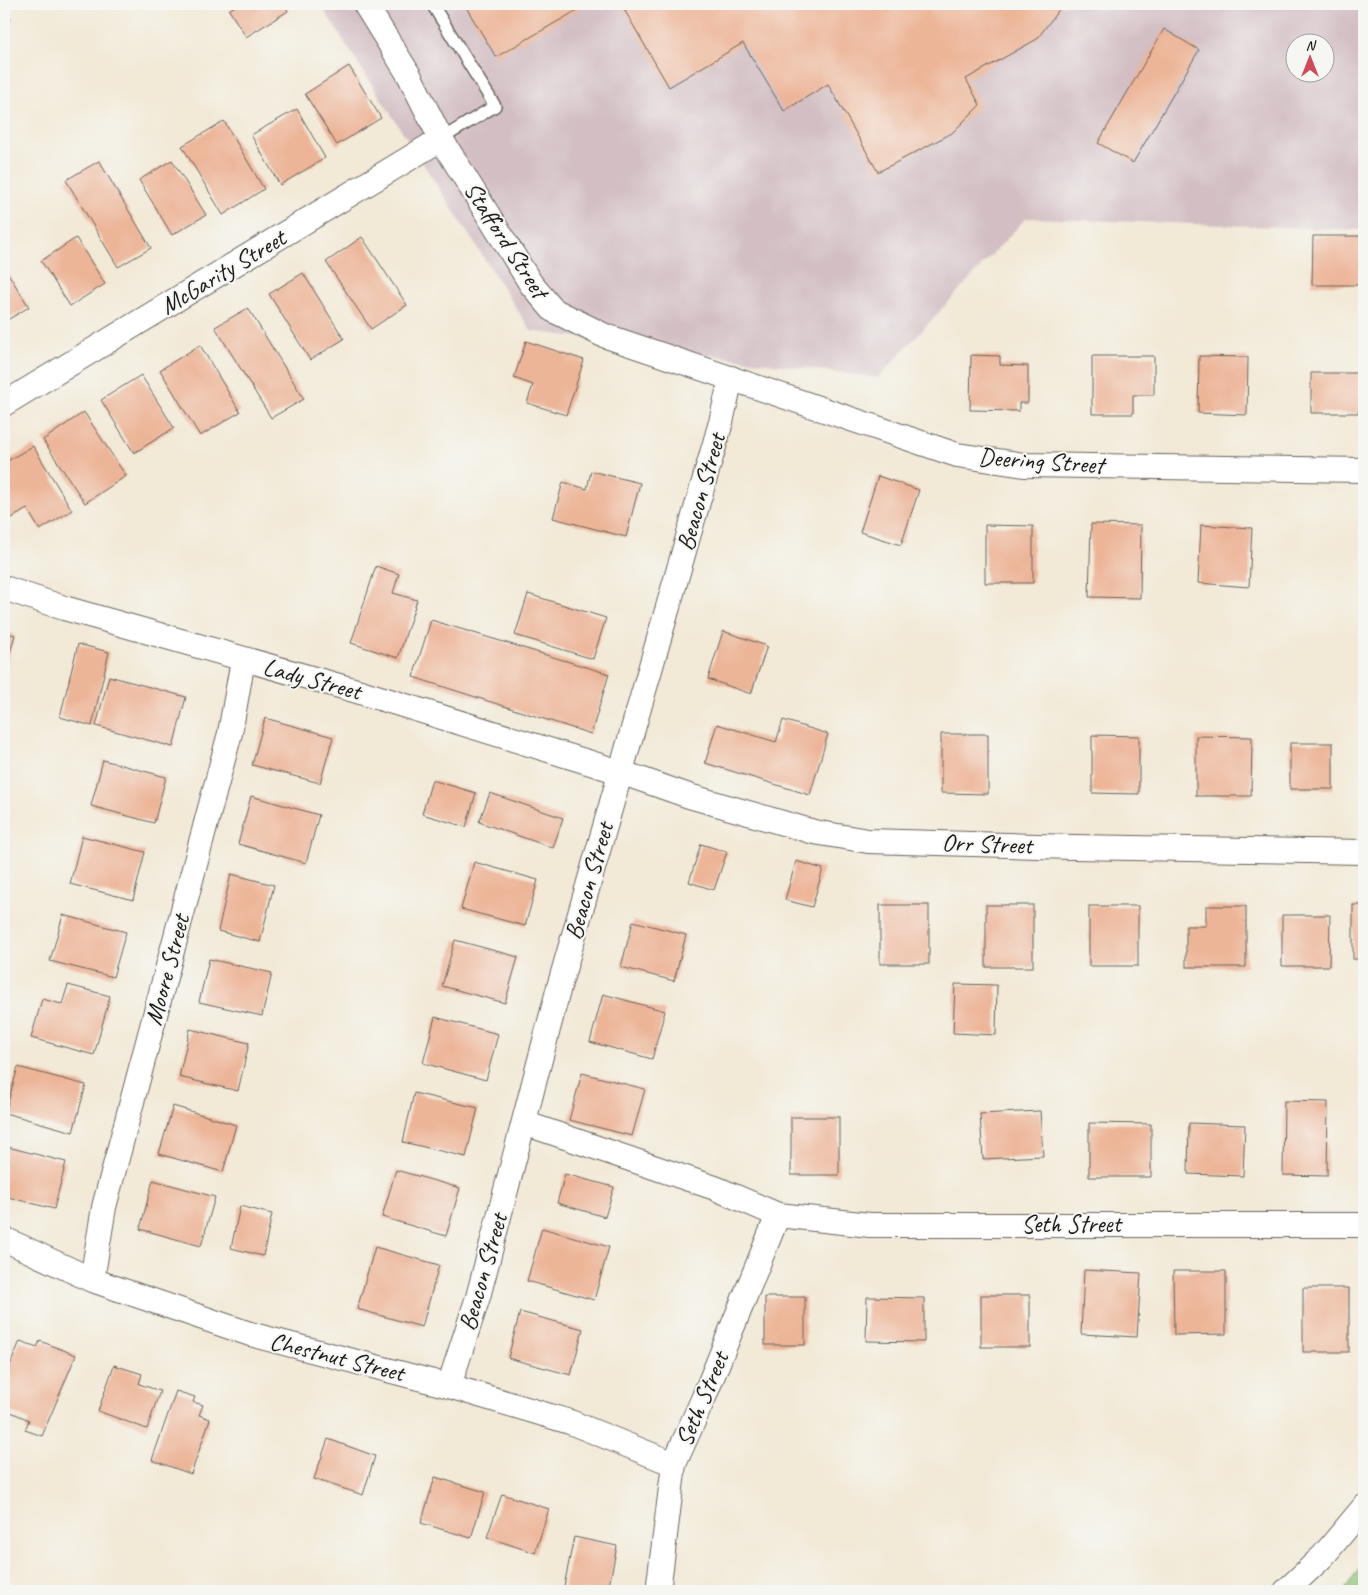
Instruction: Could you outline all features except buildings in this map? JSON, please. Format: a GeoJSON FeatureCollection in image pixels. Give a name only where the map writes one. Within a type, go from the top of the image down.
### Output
{"type":"FeatureCollection","features":[{"type":"Feature","properties":{"kind":"street","name":"Stafford Street"},"geometry":{"type":"LineString","coordinates":[[365,4],[408,75],[441,139],[531,284],[553,310],[603,335],[732,378]]}},
{"type":"Feature","properties":{"kind":"street","name":"McGarity Street"},"geometry":{"type":"LineString","coordinates":[[4,404],[441,139]]}},
{"type":"Feature","properties":{"kind":"street","name":"Deering Street"},"geometry":{"type":"LineString","coordinates":[[732,378],[957,455],[1024,465],[1364,470]]}},
{"type":"Feature","properties":{"kind":"street","name":"Beacon Street"},"geometry":{"type":"LineString","coordinates":[[449,1386],[478,1296],[559,987],[732,378]]}},
{"type":"Feature","properties":{"kind":"street","name":"Lady Street"},"geometry":{"type":"LineString","coordinates":[[4,588],[64,608],[180,639],[243,660],[358,691],[620,772]]}},
{"type":"Feature","properties":{"kind":"street","name":"Moore Street"},"geometry":{"type":"LineString","coordinates":[[92,1280],[104,1207],[230,732],[243,660]]}},
{"type":"Feature","properties":{"kind":"street","name":"Orr Street"},"geometry":{"type":"LineString","coordinates":[[620,772],[689,796],[814,832],[868,840],[1073,847],[1364,852]]}},
{"type":"Feature","properties":{"kind":"street","name":"Seth Street"},"geometry":{"type":"LineString","coordinates":[[524,1123],[716,1188],[778,1215],[870,1225],[1364,1225]]}},
{"type":"Feature","properties":{"kind":"street","name":"Seth Street"},"geometry":{"type":"LineString","coordinates":[[658,1591],[674,1464],[712,1378],[778,1215]]}},
{"type":"Feature","properties":{"kind":"street","name":"Chestnut Street"},"geometry":{"type":"LineString","coordinates":[[4,1239],[92,1280],[250,1334],[449,1386],[570,1422],[674,1464]]}},
{"type":"Feature","properties":{"kind":"street"},"geometry":{"type":"LineString","coordinates":[[1286,1591],[1323,1556],[1364,1507]]}},
{"type":"Feature","properties":{"kind":"lane"},"geometry":{"type":"LineString","coordinates":[[432,4],[495,106],[441,139]]}},
{"type":"Feature","properties":{"kind":"shaded area"},"geometry":{"type":"Polygon","coordinates":[[[320,4],[1364,4],[1364,230],[1026,218],[878,378],[531,331],[320,4]]]}},
{"type":"Feature","properties":{"kind":"green space"},"geometry":{"type":"Polygon","coordinates":[[[1364,1562],[1364,1591],[1344,1591],[1364,1562]]]}}]}
